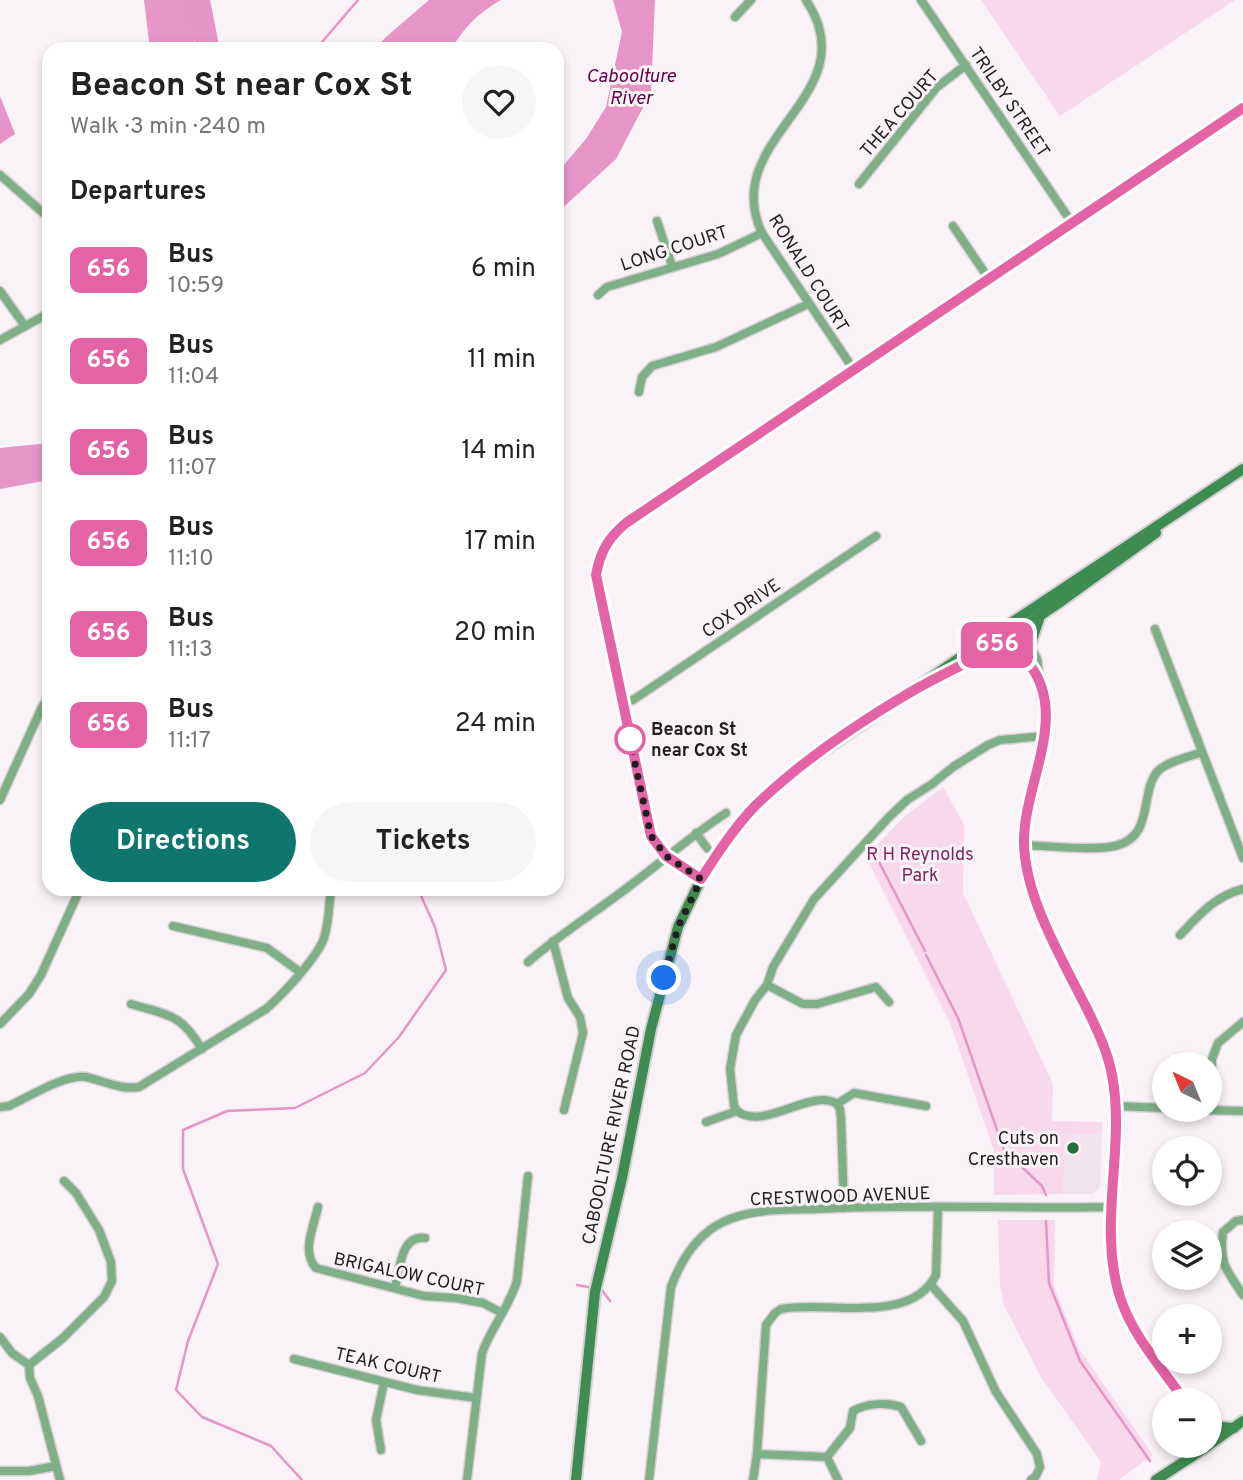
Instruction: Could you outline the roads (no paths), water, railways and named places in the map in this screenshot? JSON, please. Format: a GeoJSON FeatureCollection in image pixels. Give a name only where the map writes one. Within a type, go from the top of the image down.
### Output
{"type":"FeatureCollection","features":[{"type":"Feature","properties":{"kind":"main road","name":"CABOOLTURE RIVER ROAD"},"geometry":{"type":"LineString","coordinates":[[576,1480],[595,1292],[622,1178],[651,1029],[678,927],[701,879],[745,818],[791,773],[1016,625],[1144,533],[1243,470]]}},
{"type":"Feature","properties":{"kind":"main road","name":"CABOOLTURE RIVER ROAD"},"geometry":{"type":"LineString","coordinates":[[911,692],[998,644],[1016,625],[1040,616],[1118,562],[1173,517]]}},
{"type":"Feature","properties":{"kind":"main road"},"geometry":{"type":"LineString","coordinates":[[1030,646],[1040,616]]}},
{"type":"Feature","properties":{"kind":"main road"},"geometry":{"type":"LineString","coordinates":[[998,644],[1012,647],[1029,664]]}},
{"type":"Feature","properties":{"kind":"main road"},"geometry":{"type":"LineString","coordinates":[[1222,1435],[1238,1425]]}},
{"type":"Feature","properties":{"kind":"main road"},"geometry":{"type":"LineString","coordinates":[[1161,1477],[1179,1458]]}},
{"type":"Feature","properties":{"kind":"main road"},"geometry":{"type":"LineString","coordinates":[[1161,1477],[1188,1458]]}},
{"type":"Feature","properties":{"kind":"street"},"geometry":{"type":"LineString","coordinates":[[735,18],[751,0]]}},
{"type":"Feature","properties":{"kind":"street","name":"RONALD COURT"},"geometry":{"type":"LineString","coordinates":[[806,0],[821,27],[822,59],[811,86],[758,169],[753,207],[762,233],[853,370]]}},
{"type":"Feature","properties":{"kind":"street","name":"TRILBY STREET"},"geometry":{"type":"LineString","coordinates":[[921,0],[1072,223]]}},
{"type":"Feature","properties":{"kind":"street","name":"THEA COURT"},"geometry":{"type":"LineString","coordinates":[[859,184],[937,87],[966,65]]}},
{"type":"Feature","properties":{"kind":"street"},"geometry":{"type":"LineString","coordinates":[[701,879],[666,856],[651,836],[596,575],[599,559],[612,535],[1243,108]]}},
{"type":"Feature","properties":{"kind":"street"},"geometry":{"type":"LineString","coordinates":[[0,175],[42,212]]}},
{"type":"Feature","properties":{"kind":"street"},"geometry":{"type":"LineString","coordinates":[[657,221],[672,266]]}},
{"type":"Feature","properties":{"kind":"street"},"geometry":{"type":"LineString","coordinates":[[953,226],[989,279]]}},
{"type":"Feature","properties":{"kind":"street","name":"LONG COURT"},"geometry":{"type":"LineString","coordinates":[[598,295],[607,286],[718,254],[762,233]]}},
{"type":"Feature","properties":{"kind":"street"},"geometry":{"type":"LineString","coordinates":[[0,291],[25,326]]}},
{"type":"Feature","properties":{"kind":"street"},"geometry":{"type":"LineString","coordinates":[[639,392],[642,377],[652,366],[716,347],[808,303]]}},
{"type":"Feature","properties":{"kind":"street"},"geometry":{"type":"LineString","coordinates":[[0,340],[42,317]]}},
{"type":"Feature","properties":{"kind":"street","name":"COX DRIVE"},"geometry":{"type":"LineString","coordinates":[[622,702],[633,700],[876,536]]}},
{"type":"Feature","properties":{"kind":"street"},"geometry":{"type":"LineString","coordinates":[[1016,625],[1038,661],[1044,704],[1045,736],[1042,757],[1027,808],[1024,845],[1027,871],[1034,897],[1106,1051],[1112,1075],[1115,1106],[1113,1263],[1120,1299],[1139,1335],[1176,1388]]}},
{"type":"Feature","properties":{"kind":"street"},"geometry":{"type":"LineString","coordinates":[[1016,625],[1029,664],[1039,680]]}},
{"type":"Feature","properties":{"kind":"street"},"geometry":{"type":"LineString","coordinates":[[1156,629],[1243,858]]}},
{"type":"Feature","properties":{"kind":"street"},"geometry":{"type":"LineString","coordinates":[[0,800],[42,707]]}},
{"type":"Feature","properties":{"kind":"street"},"geometry":{"type":"LineString","coordinates":[[844,1208],[841,1119],[837,1104],[830,1099],[819,1099],[764,1115],[742,1115],[734,1106],[730,1069],[736,1035],[755,1000],[767,985],[773,967],[814,898],[907,800],[988,745],[1014,737],[1045,736]]}},
{"type":"Feature","properties":{"kind":"street"},"geometry":{"type":"LineString","coordinates":[[1024,845],[1106,848],[1127,842],[1142,824],[1152,780],[1157,773],[1173,763],[1202,752]]}},
{"type":"Feature","properties":{"kind":"street"},"geometry":{"type":"LineString","coordinates":[[528,962],[552,941],[726,813]]}},
{"type":"Feature","properties":{"kind":"street"},"geometry":{"type":"LineString","coordinates":[[696,833],[707,848]]}},
{"type":"Feature","properties":{"kind":"street"},"geometry":{"type":"LineString","coordinates":[[1180,935],[1210,904],[1230,892],[1243,889]]}},
{"type":"Feature","properties":{"kind":"street"},"geometry":{"type":"LineString","coordinates":[[0,1024],[29,994],[41,975],[77,896]]}},
{"type":"Feature","properties":{"kind":"street"},"geometry":{"type":"LineString","coordinates":[[0,1107],[9,1106],[65,1079],[76,1077],[121,1088],[139,1087],[266,1009],[300,972],[323,940],[330,896]]}},
{"type":"Feature","properties":{"kind":"street"},"geometry":{"type":"LineString","coordinates":[[173,926],[267,948],[300,972]]}},
{"type":"Feature","properties":{"kind":"street"},"geometry":{"type":"LineString","coordinates":[[552,941],[568,998],[580,1017],[583,1033],[564,1110]]}},
{"type":"Feature","properties":{"kind":"street"},"geometry":{"type":"LineString","coordinates":[[767,985],[803,1004],[817,1004],[876,987],[889,1003]]}},
{"type":"Feature","properties":{"kind":"street"},"geometry":{"type":"LineString","coordinates":[[131,1004],[178,1019],[189,1028],[202,1049]]}},
{"type":"Feature","properties":{"kind":"street"},"geometry":{"type":"LineString","coordinates":[[1215,1052],[1218,1043],[1243,1021]]}},
{"type":"Feature","properties":{"kind":"street"},"geometry":{"type":"LineString","coordinates":[[837,1104],[846,1096],[862,1092],[911,1105],[926,1106]]}},
{"type":"Feature","properties":{"kind":"street"},"geometry":{"type":"LineString","coordinates":[[1115,1106],[1152,1108]]}},
{"type":"Feature","properties":{"kind":"street"},"geometry":{"type":"LineString","coordinates":[[1222,1110],[1243,1111]]}},
{"type":"Feature","properties":{"kind":"street"},"geometry":{"type":"LineString","coordinates":[[706,1122],[737,1111]]}},
{"type":"Feature","properties":{"kind":"street"},"geometry":{"type":"LineString","coordinates":[[467,1480],[482,1353],[487,1339],[513,1295],[517,1281],[528,1176]]}},
{"type":"Feature","properties":{"kind":"street"},"geometry":{"type":"LineString","coordinates":[[29,1365],[63,1338],[104,1297],[112,1281],[111,1262],[99,1230],[76,1194],[64,1181]]}},
{"type":"Feature","properties":{"kind":"street","name":"BRIGALOW COURT"},"geometry":{"type":"LineString","coordinates":[[318,1207],[308,1250],[312,1264],[323,1272],[424,1296],[483,1303],[502,1313]]}},
{"type":"Feature","properties":{"kind":"street","name":"CRESTWOOD AVENUE"},"geometry":{"type":"LineString","coordinates":[[649,1480],[670,1295],[678,1269],[687,1254],[709,1230],[738,1216],[754,1212],[844,1208],[1112,1207]]}},
{"type":"Feature","properties":{"kind":"street"},"geometry":{"type":"LineString","coordinates":[[753,1480],[766,1325],[775,1313],[791,1307],[890,1305],[923,1293],[936,1275],[938,1208]]}},
{"type":"Feature","properties":{"kind":"street"},"geometry":{"type":"LineString","coordinates":[[1243,1220],[1228,1225],[1223,1232],[1220,1252],[1225,1268],[1243,1295]]}},
{"type":"Feature","properties":{"kind":"street"},"geometry":{"type":"LineString","coordinates":[[395,1288],[405,1248],[416,1237],[425,1238]]}},
{"type":"Feature","properties":{"kind":"street"},"geometry":{"type":"LineString","coordinates":[[931,1284],[963,1321],[996,1392],[1037,1454],[1040,1466],[1031,1480]]}},
{"type":"Feature","properties":{"kind":"street"},"geometry":{"type":"LineString","coordinates":[[0,1337],[12,1353],[29,1365]]}},
{"type":"Feature","properties":{"kind":"street","name":"TEAK COURT"},"geometry":{"type":"LineString","coordinates":[[294,1359],[417,1390],[476,1398]]}},
{"type":"Feature","properties":{"kind":"street"},"geometry":{"type":"LineString","coordinates":[[29,1365],[30,1378],[38,1396],[60,1480]]}},
{"type":"Feature","properties":{"kind":"street"},"geometry":{"type":"LineString","coordinates":[[381,1450],[376,1420],[384,1382]]}},
{"type":"Feature","properties":{"kind":"street"},"geometry":{"type":"LineString","coordinates":[[827,1457],[850,1428],[853,1411],[862,1406],[893,1404],[901,1407],[921,1441]]}},
{"type":"Feature","properties":{"kind":"street"},"geometry":{"type":"LineString","coordinates":[[757,1454],[827,1457]]}},
{"type":"Feature","properties":{"kind":"street"},"geometry":{"type":"LineString","coordinates":[[827,1457],[838,1480]]}},
{"type":"Feature","properties":{"kind":"street"},"geometry":{"type":"LineString","coordinates":[[0,1471],[29,1471],[56,1466]]}},
{"type":"Feature","properties":{"kind":"water"},"geometry":{"type":"Polygon","coordinates":[[[144,0],[188,0],[194,42],[149,42],[144,0]]]}},
{"type":"Feature","properties":{"kind":"water"},"geometry":{"type":"Polygon","coordinates":[[[429,0],[501,0],[473,21],[456,42],[381,42],[429,0]]]}},
{"type":"Feature","properties":{"kind":"water","name":"Caboolture River"},"geometry":{"type":"Polygon","coordinates":[[[613,0],[655,0],[651,92],[616,159],[564,207],[564,165],[586,139],[606,107],[622,32],[613,0]]]}},
{"type":"Feature","properties":{"kind":"water"},"geometry":{"type":"Polygon","coordinates":[[[42,444],[42,481],[0,489],[0,448],[42,444]]]}},
{"type":"Feature","properties":{"kind":"waterway"},"geometry":{"type":"LineString","coordinates":[[322,42],[358,0]]}},
{"type":"Feature","properties":{"kind":"waterway"},"geometry":{"type":"LineString","coordinates":[[876,856],[925,951]]}},
{"type":"Feature","properties":{"kind":"waterway"},"geometry":{"type":"LineString","coordinates":[[302,1480],[271,1446],[202,1417],[176,1390],[188,1341],[218,1264],[183,1169],[183,1130],[227,1111],[295,1108],[365,1073],[399,1037],[446,970],[435,927],[421,896]]}},
{"type":"Feature","properties":{"kind":"waterway"},"geometry":{"type":"LineString","coordinates":[[926,955],[958,1018],[1004,1150],[1042,1186],[1046,1195]]}},
{"type":"Feature","properties":{"kind":"waterway"},"geometry":{"type":"LineString","coordinates":[[1046,1221],[1049,1283],[1080,1361],[1150,1461]]}},
{"type":"Feature","properties":{"kind":"waterway"},"geometry":{"type":"LineString","coordinates":[[577,1285],[588,1287]]}},
{"type":"Feature","properties":{"kind":"waterway"},"geometry":{"type":"LineString","coordinates":[[602,1290],[610,1301]]}},
{"type":"Feature","properties":{"kind":"place","name":"Beacon St near Cox St"},"geometry":{"type":"Point","coordinates":[630,739]}},
{"type":"Feature","properties":{"kind":"place","name":"Cuts on Cresthaven"},"geometry":{"type":"Point","coordinates":[1073,1148]}},
{"type":"Feature","properties":{"kind":"park label","name":"R H Reynolds Park"},"geometry":{"type":"Point","coordinates":[920,864]}}]}
